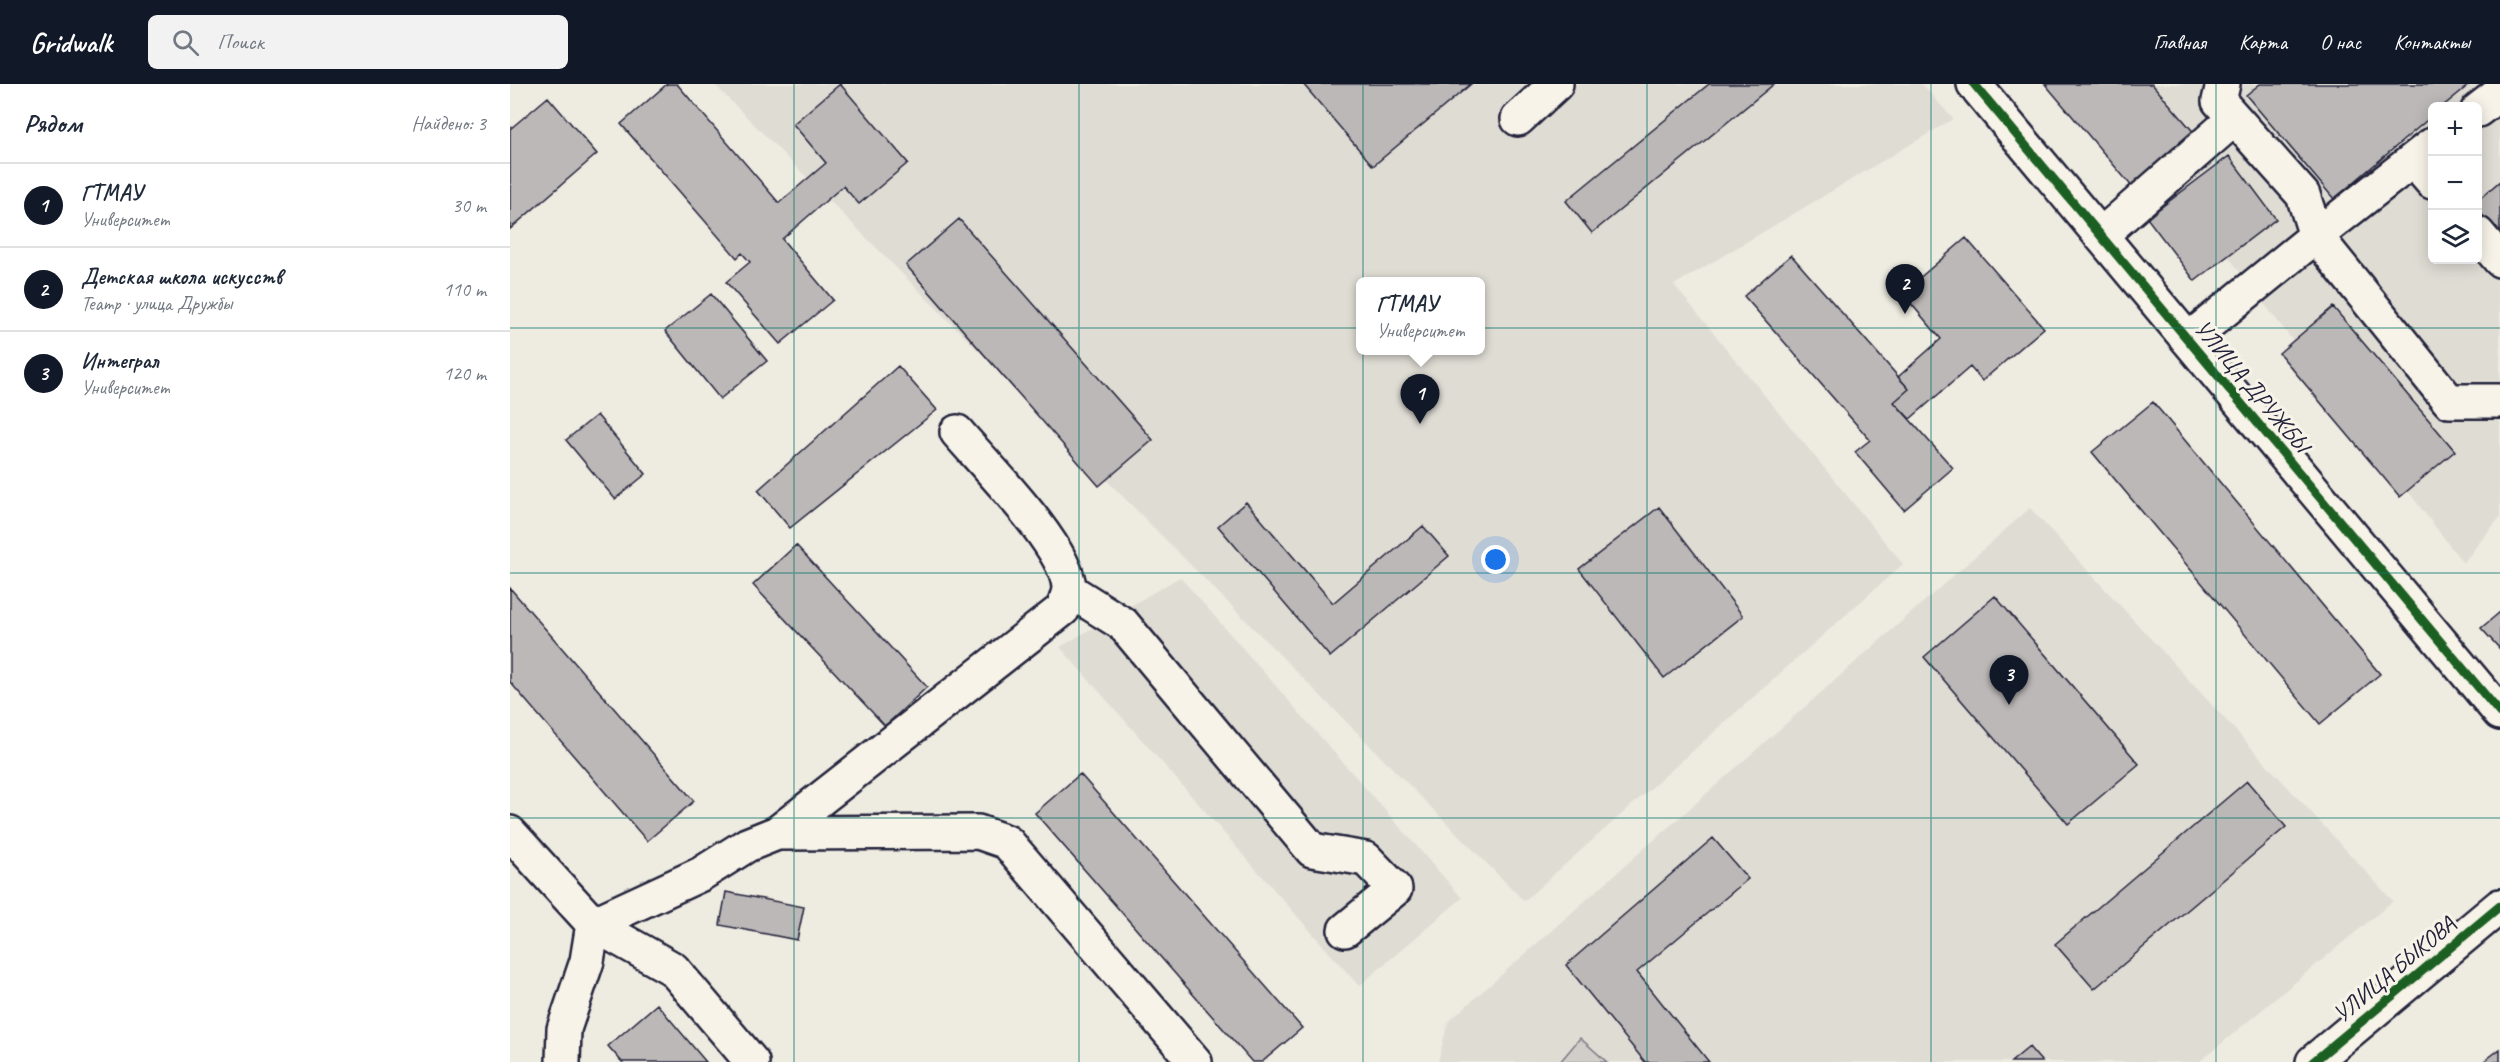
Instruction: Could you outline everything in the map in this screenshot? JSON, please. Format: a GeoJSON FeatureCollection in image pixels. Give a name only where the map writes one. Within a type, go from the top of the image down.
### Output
{"type":"FeatureCollection","features":[{"type":"Feature","properties":{"kind":"street"},"geometry":{"type":"LineString","coordinates":[[1518,119],[1556,84]]}},
{"type":"Feature","properties":{"kind":"street","name":"УЛИЦА ДРУЖБЫ"},"geometry":{"type":"LineString","coordinates":[[1974,84],[2500,713]]}},
{"type":"Feature","properties":{"kind":"street"},"geometry":{"type":"LineString","coordinates":[[2482,108],[2500,93]]}},
{"type":"Feature","properties":{"kind":"street"},"geometry":{"type":"LineString","coordinates":[[2101,235],[2220,95],[2303,195],[2316,236],[2449,401],[2500,401]]}},
{"type":"Feature","properties":{"kind":"street"},"geometry":{"type":"LineString","coordinates":[[2188,340],[2316,236],[2426,162]]}},
{"type":"Feature","properties":{"kind":"street"},"geometry":{"type":"LineString","coordinates":[[2482,239],[2500,260]]}},
{"type":"Feature","properties":{"kind":"street"},"geometry":{"type":"LineString","coordinates":[[593,924],[701,874],[747,845],[777,833],[1063,609],[1069,590],[1065,569],[1053,545],[957,432]]}},
{"type":"Feature","properties":{"kind":"street"},"geometry":{"type":"LineString","coordinates":[[1069,590],[1123,624],[1312,850],[1366,859],[1395,889],[1345,930]]}},
{"type":"Feature","properties":{"kind":"street"},"geometry":{"type":"LineString","coordinates":[[777,833],[978,832],[1007,842],[1195,1062]]}},
{"type":"Feature","properties":{"kind":"street"},"geometry":{"type":"LineString","coordinates":[[510,833],[593,924],[673,969],[752,1062]]}},
{"type":"Feature","properties":{"kind":"street","name":"УЛИЦА БЫКОВА"},"geometry":{"type":"LineString","coordinates":[[2313,1062],[2500,906]]}},
{"type":"Feature","properties":{"kind":"street"},"geometry":{"type":"LineString","coordinates":[[563,1062],[564,1029],[587,961],[593,924]]}},
{"type":"Feature","properties":{"kind":"shaded area"},"geometry":{"type":"Polygon","coordinates":[[[714,84],[1922,84],[1953,119],[1674,285],[1903,564],[1524,901],[714,84]]]}},
{"type":"Feature","properties":{"kind":"shaded area"},"geometry":{"type":"Polygon","coordinates":[[[2096,84],[2500,84],[2500,517],[2463,563],[2096,84]]]}},
{"type":"Feature","properties":{"kind":"shaded area"},"geometry":{"type":"Polygon","coordinates":[[[2030,508],[2393,901],[2199,1062],[1438,1062],[1448,1022],[2030,508]]]}},
{"type":"Feature","properties":{"kind":"shaded area"},"geometry":{"type":"Polygon","coordinates":[[[1180,577],[1462,898],[1359,986],[1060,647],[1180,577]]]}},
{"type":"Feature","properties":{"kind":"shaded area"},"geometry":{"type":"Polygon","coordinates":[[[1580,1038],[1607,1062],[1560,1062],[1580,1038]]]}},
{"type":"Feature","properties":{"kind":"building"},"geometry":{"type":"Polygon","coordinates":[[[667,84],[677,84],[779,203],[826,163],[793,124],[840,84],[908,163],[859,204],[843,186],[782,239],[833,300],[780,344],[726,282],[750,262],[742,253],[737,258],[621,124],[667,84]]]}},
{"type":"Feature","properties":{"kind":"building"},"geometry":{"type":"Polygon","coordinates":[[[1303,84],[1471,84],[1373,166],[1303,84]]]}},
{"type":"Feature","properties":{"kind":"building"},"geometry":{"type":"Polygon","coordinates":[[[1709,84],[1774,84],[1592,233],[1566,201],[1709,84]]]}},
{"type":"Feature","properties":{"kind":"building"},"geometry":{"type":"Polygon","coordinates":[[[2045,84],[2152,84],[2197,136],[2134,189],[2045,84]]]}},
{"type":"Feature","properties":{"kind":"building"},"geometry":{"type":"Polygon","coordinates":[[[2260,84],[2470,84],[2448,102],[2428,102],[2428,119],[2334,199],[2246,95],[2260,84]]]}},
{"type":"Feature","properties":{"kind":"building"},"geometry":{"type":"Polygon","coordinates":[[[548,97],[597,154],[510,229],[510,129],[548,97]]]}},
{"type":"Feature","properties":{"kind":"building"},"geometry":{"type":"Polygon","coordinates":[[[2229,156],[2276,219],[2195,281],[2147,218],[2229,156]]]}},
{"type":"Feature","properties":{"kind":"building"},"geometry":{"type":"Polygon","coordinates":[[[2500,181],[2500,235],[2482,215],[2482,197],[2500,181]]]}},
{"type":"Feature","properties":{"kind":"building"},"geometry":{"type":"Polygon","coordinates":[[[959,219],[1153,440],[1099,486],[906,265],[959,219]]]}},
{"type":"Feature","properties":{"kind":"building"},"geometry":{"type":"Polygon","coordinates":[[[1966,238],[2044,328],[1982,381],[1970,367],[1910,419],[1894,402],[1909,389],[1898,377],[1941,339],[1902,293],[1966,238]]]}},
{"type":"Feature","properties":{"kind":"building"},"geometry":{"type":"Polygon","coordinates":[[[1791,255],[1909,389],[1894,402],[1953,468],[1904,510],[1855,452],[1870,440],[1744,296],[1791,255]]]}},
{"type":"Feature","properties":{"kind":"building"},"geometry":{"type":"Polygon","coordinates":[[[711,294],[767,361],[720,399],[665,331],[711,294]]]}},
{"type":"Feature","properties":{"kind":"building"},"geometry":{"type":"Polygon","coordinates":[[[2333,307],[2455,451],[2400,497],[2279,353],[2333,307]]]}},
{"type":"Feature","properties":{"kind":"building"},"geometry":{"type":"Polygon","coordinates":[[[898,366],[937,410],[790,528],[758,490],[898,366]]]}},
{"type":"Feature","properties":{"kind":"building"},"geometry":{"type":"Polygon","coordinates":[[[2153,402],[2380,674],[2320,724],[2092,452],[2153,402]]]}},
{"type":"Feature","properties":{"kind":"building"},"geometry":{"type":"Polygon","coordinates":[[[597,415],[646,474],[615,499],[566,440],[597,415]]]}},
{"type":"Feature","properties":{"kind":"building"},"geometry":{"type":"Polygon","coordinates":[[[1246,502],[1333,603],[1423,526],[1449,556],[1330,657],[1218,526],[1246,502]]]}},
{"type":"Feature","properties":{"kind":"building"},"geometry":{"type":"Polygon","coordinates":[[[1659,507],[1743,616],[1664,678],[1579,569],[1659,507]]]}},
{"type":"Feature","properties":{"kind":"building"},"geometry":{"type":"Polygon","coordinates":[[[796,545],[927,687],[885,726],[753,585],[796,545]]]}},
{"type":"Feature","properties":{"kind":"building"},"geometry":{"type":"Polygon","coordinates":[[[510,588],[694,801],[647,841],[510,682],[510,588]]]}},
{"type":"Feature","properties":{"kind":"building"},"geometry":{"type":"Polygon","coordinates":[[[1995,596],[2139,764],[2068,824],[1924,657],[1995,596]]]}},
{"type":"Feature","properties":{"kind":"building"},"geometry":{"type":"Polygon","coordinates":[[[2500,612],[2500,649],[2481,628],[2500,612]]]}},
{"type":"Feature","properties":{"kind":"building"},"geometry":{"type":"Polygon","coordinates":[[[1080,774],[1302,1028],[1262,1062],[1252,1062],[1035,813],[1080,774]]]}},
{"type":"Feature","properties":{"kind":"building"},"geometry":{"type":"Polygon","coordinates":[[[2247,781],[2286,827],[2094,989],[2055,944],[2247,781]]]}},
{"type":"Feature","properties":{"kind":"building"},"geometry":{"type":"Polygon","coordinates":[[[1713,838],[1748,879],[1637,972],[1709,1062],[1645,1062],[1566,965],[1713,838]]]}},
{"type":"Feature","properties":{"kind":"building"},"geometry":{"type":"Polygon","coordinates":[[[726,892],[804,907],[797,940],[720,925],[726,892]]]}},
{"type":"Feature","properties":{"kind":"building"},"geometry":{"type":"Polygon","coordinates":[[[657,1004],[706,1062],[622,1062],[608,1046],[657,1004]]]}},
{"type":"Feature","properties":{"kind":"building"},"geometry":{"type":"Polygon","coordinates":[[[2029,1047],[2042,1062],[2011,1062],[2029,1047]]]}},
{"type":"Feature","properties":{"kind":"building"},"geometry":{"type":"Polygon","coordinates":[[[2500,1049],[2500,1062],[2483,1062],[2500,1049]]]}},
{"type":"Feature","properties":{"kind":"cycle path"},"geometry":{"type":"LineString","coordinates":[[1974,84],[2500,713]]}},
{"type":"Feature","properties":{"kind":"cycle path"},"geometry":{"type":"LineString","coordinates":[[2313,1062],[2500,906]]}},
{"type":"Feature","properties":{"kind":"place","name":"Детская школа искусств"},"geometry":{"type":"Point","coordinates":[1905,314]}},
{"type":"Feature","properties":{"kind":"place","name":"ГТМАУ"},"geometry":{"type":"Point","coordinates":[1420,424]}},
{"type":"Feature","properties":{"kind":"place","name":"Интеграл"},"geometry":{"type":"Point","coordinates":[2009,705]}}]}
